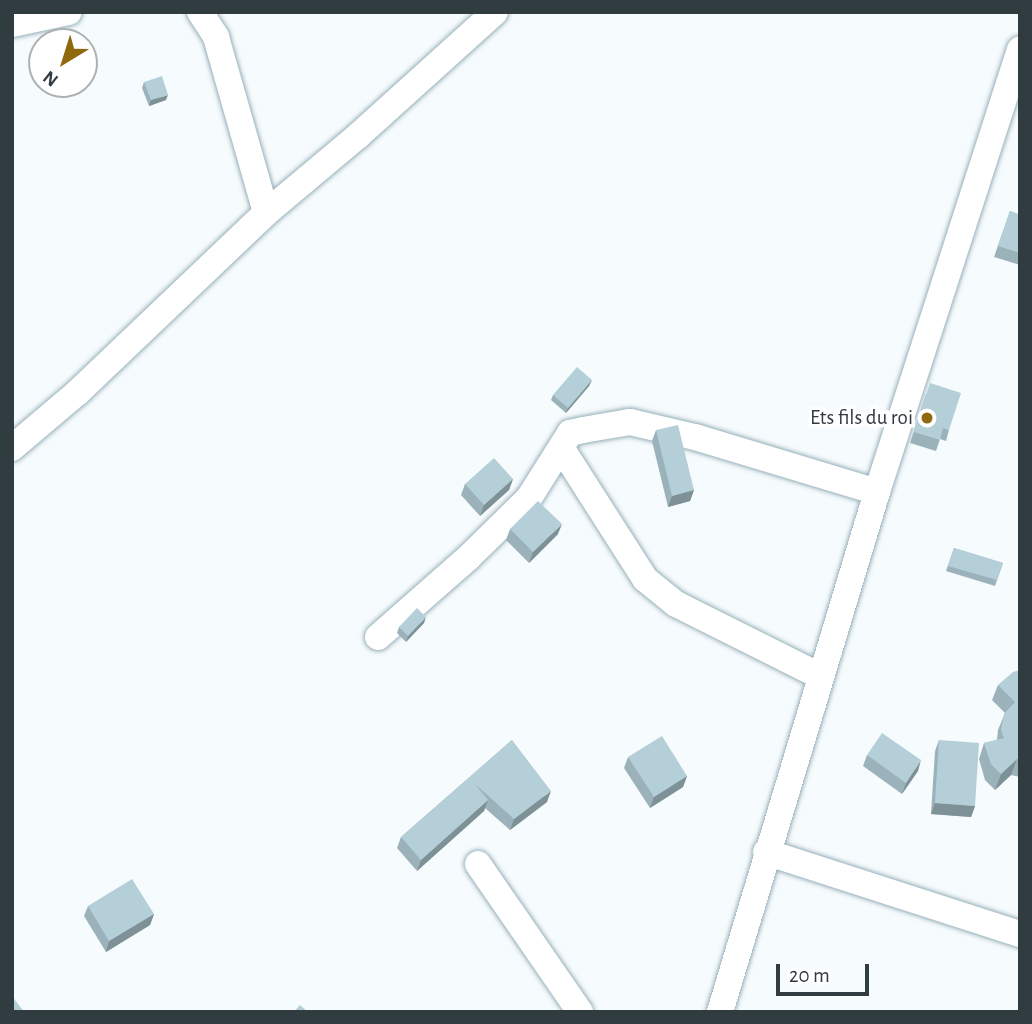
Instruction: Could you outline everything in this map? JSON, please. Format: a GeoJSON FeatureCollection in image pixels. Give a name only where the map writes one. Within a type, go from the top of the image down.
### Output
{"type":"FeatureCollection","features":[{"type":"Feature","properties":{"kind":"street"},"geometry":{"type":"LineString","coordinates":[[12,24],[69,12]]}},
{"type":"Feature","properties":{"kind":"street"},"geometry":{"type":"LineString","coordinates":[[200,12],[216,37],[266,213]]}},
{"type":"Feature","properties":{"kind":"street"},"geometry":{"type":"LineString","coordinates":[[12,448],[78,392],[266,213],[359,135],[495,12]]}},
{"type":"Feature","properties":{"kind":"street"},"geometry":{"type":"LineString","coordinates":[[720,1012],[766,852],[877,492],[1018,57]]}},
{"type":"Feature","properties":{"kind":"street"},"geometry":{"type":"LineString","coordinates":[[378,637],[529,498],[570,433],[630,422],[695,437],[877,492]]}},
{"type":"Feature","properties":{"kind":"street"},"geometry":{"type":"LineString","coordinates":[[562,449],[645,579],[676,604],[820,676]]}},
{"type":"Feature","properties":{"kind":"street"},"geometry":{"type":"LineString","coordinates":[[766,852],[1020,934]]}},
{"type":"Feature","properties":{"kind":"street"},"geometry":{"type":"LineString","coordinates":[[478,864],[580,1012]]}},
{"type":"Feature","properties":{"kind":"building"},"geometry":{"type":"Polygon","coordinates":[[[162,76],[168,95],[151,100],[144,82],[162,76]]]}},
{"type":"Feature","properties":{"kind":"building"},"geometry":{"type":"Polygon","coordinates":[[[1010,211],[1020,215],[1020,253],[998,246],[1010,211]]]}},
{"type":"Feature","properties":{"kind":"building"},"geometry":{"type":"Polygon","coordinates":[[[577,367],[592,380],[568,408],[553,395],[577,367]]]}},
{"type":"Feature","properties":{"kind":"building"},"geometry":{"type":"Polygon","coordinates":[[[930,383],[961,393],[949,430],[943,428],[940,440],[914,432],[930,383]]]}},
{"type":"Feature","properties":{"kind":"building"},"geometry":{"type":"Polygon","coordinates":[[[678,425],[694,490],[672,496],[656,430],[678,425]]]}},
{"type":"Feature","properties":{"kind":"building"},"geometry":{"type":"Polygon","coordinates":[[[494,458],[513,479],[484,505],[465,484],[494,458]]]}},
{"type":"Feature","properties":{"kind":"building"},"geometry":{"type":"Polygon","coordinates":[[[538,501],[562,524],[533,552],[510,529],[538,501]]]}},
{"type":"Feature","properties":{"kind":"building"},"geometry":{"type":"Polygon","coordinates":[[[954,548],[1003,563],[997,580],[948,566],[954,548]]]}},
{"type":"Feature","properties":{"kind":"building"},"geometry":{"type":"Polygon","coordinates":[[[417,608],[426,617],[408,636],[399,627],[417,608]]]}},
{"type":"Feature","properties":{"kind":"building"},"geometry":{"type":"Polygon","coordinates":[[[1020,670],[1020,760],[1017,759],[1001,774],[991,764],[984,743],[1004,738],[1001,730],[1004,714],[1015,702],[998,685],[1013,672],[1020,670]]]}},
{"type":"Feature","properties":{"kind":"building"},"geometry":{"type":"Polygon","coordinates":[[[882,733],[921,760],[906,783],[867,755],[882,733]]]}},
{"type":"Feature","properties":{"kind":"building"},"geometry":{"type":"Polygon","coordinates":[[[662,736],[687,776],[654,797],[628,757],[662,736]]]}},
{"type":"Feature","properties":{"kind":"building"},"geometry":{"type":"Polygon","coordinates":[[[512,740],[551,791],[514,819],[475,784],[488,800],[421,860],[401,837],[512,740]]]}},
{"type":"Feature","properties":{"kind":"building"},"geometry":{"type":"Polygon","coordinates":[[[939,740],[979,743],[975,806],[935,803],[939,740]]]}},
{"type":"Feature","properties":{"kind":"building"},"geometry":{"type":"Polygon","coordinates":[[[132,879],[154,914],[109,941],[88,906],[132,879]]]}},
{"type":"Feature","properties":{"kind":"building"},"geometry":{"type":"Polygon","coordinates":[[[12,996],[24,1012],[12,1012],[12,996]]]}},
{"type":"Feature","properties":{"kind":"building"},"geometry":{"type":"Polygon","coordinates":[[[300,1005],[308,1012],[294,1012],[300,1005]]]}},
{"type":"Feature","properties":{"kind":"place","name":"Ets fils du roi"},"geometry":{"type":"Point","coordinates":[927,418]}}]}
